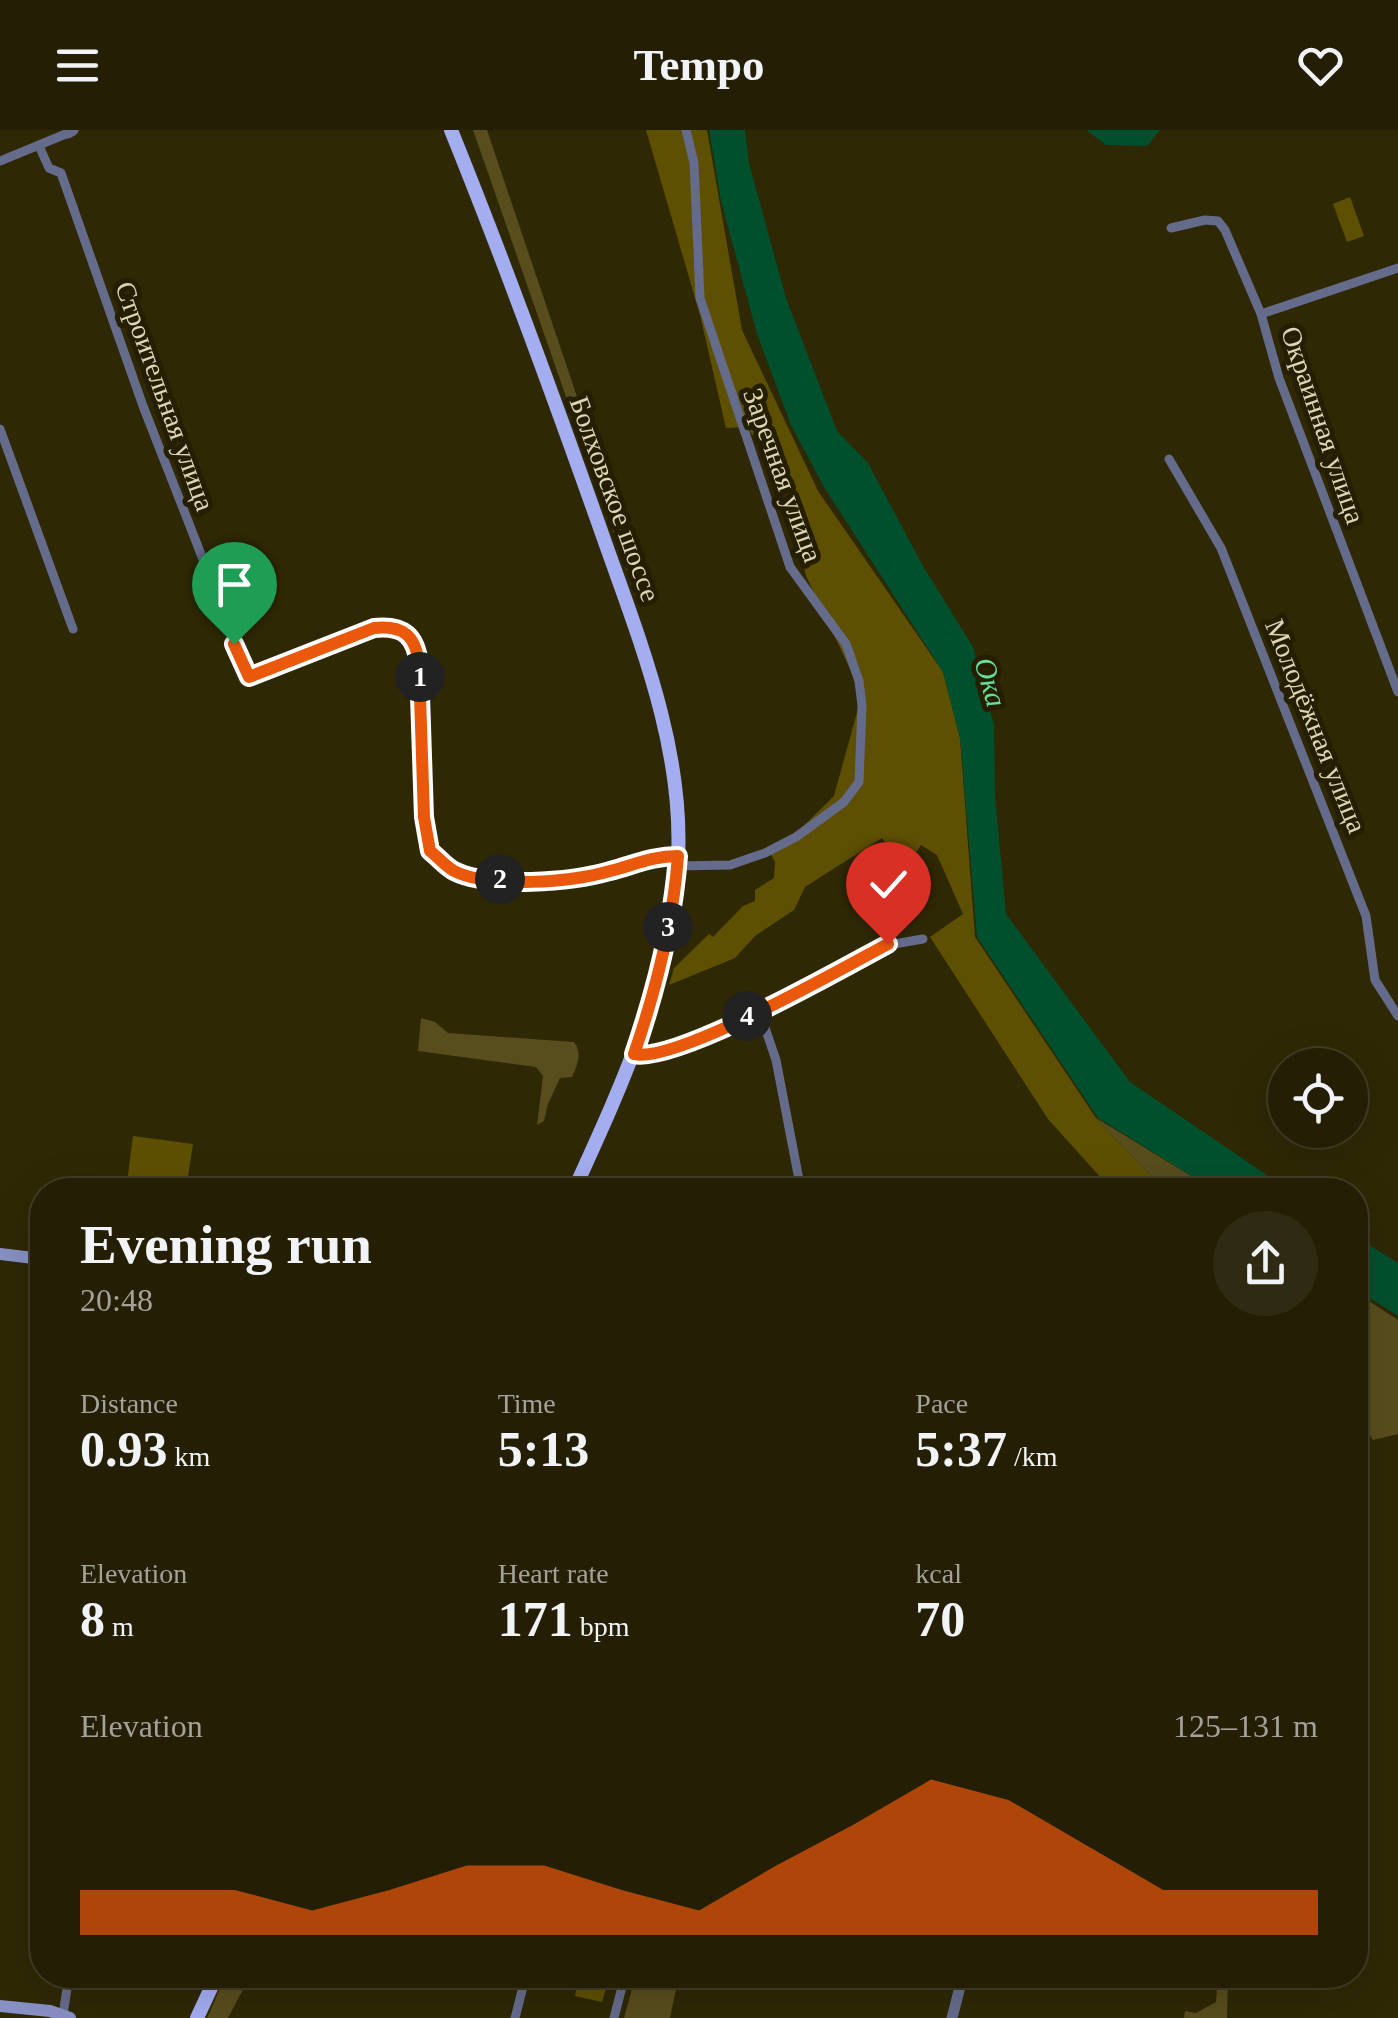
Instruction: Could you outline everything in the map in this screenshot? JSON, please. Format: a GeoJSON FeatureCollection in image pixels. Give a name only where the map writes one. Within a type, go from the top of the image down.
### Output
{"type":"FeatureCollection","features":[{"type":"Feature","properties":{"kind":"main road","name":"Болховское шоссе"},"geometry":{"type":"LineString","coordinates":[[450,130],[588,494],[642,650],[672,766],[678,861],[656,986],[634,1054],[579,1178]]}},
{"type":"Feature","properties":{"kind":"main road"},"geometry":{"type":"LineString","coordinates":[[0,1254],[30,1258]]}},
{"type":"Feature","properties":{"kind":"main road"},"geometry":{"type":"LineString","coordinates":[[197,2018],[211,1988]]}},
{"type":"Feature","properties":{"kind":"main road"},"geometry":{"type":"LineString","coordinates":[[0,2006],[67,2016]]}},
{"type":"Feature","properties":{"kind":"street","name":"Заречная улица"},"geometry":{"type":"LineString","coordinates":[[678,861],[730,864],[765,853],[796,837],[833,810],[859,782],[859,681],[846,644],[790,567],[700,298],[694,163],[686,130]]}},
{"type":"Feature","properties":{"kind":"street"},"geometry":{"type":"LineString","coordinates":[[0,161],[69,131]]}},
{"type":"Feature","properties":{"kind":"street","name":"Строительная улица"},"geometry":{"type":"LineString","coordinates":[[39,146],[49,168],[61,173],[143,406],[249,677],[374,628],[398,628],[416,643],[418,654],[424,817],[430,851],[450,868],[492,879],[562,880],[606,872],[648,858],[678,861]]}},
{"type":"Feature","properties":{"kind":"street","name":"Окраинная улица"},"geometry":{"type":"LineString","coordinates":[[1171,228],[1205,220],[1218,222],[1225,230],[1261,314],[1279,378],[1398,692]]}},
{"type":"Feature","properties":{"kind":"street"},"geometry":{"type":"LineString","coordinates":[[1261,314],[1398,268]]}},
{"type":"Feature","properties":{"kind":"street"},"geometry":{"type":"LineString","coordinates":[[0,429],[73,628]]}},
{"type":"Feature","properties":{"kind":"street","name":"Молодёжная улица"},"geometry":{"type":"LineString","coordinates":[[1168,459],[1220,548],[1366,916],[1375,980],[1398,1016]]}},
{"type":"Feature","properties":{"kind":"street"},"geometry":{"type":"LineString","coordinates":[[634,1054],[648,1056],[693,1043],[888,944],[924,939]]}},
{"type":"Feature","properties":{"kind":"street"},"geometry":{"type":"LineString","coordinates":[[758,1010],[776,1060],[799,1178]]}},
{"type":"Feature","properties":{"kind":"street"},"geometry":{"type":"LineString","coordinates":[[67,2016],[68,1988]]}},
{"type":"Feature","properties":{"kind":"street"},"geometry":{"type":"LineString","coordinates":[[515,2018],[523,1988]]}},
{"type":"Feature","properties":{"kind":"street"},"geometry":{"type":"LineString","coordinates":[[614,2018],[622,1988]]}},
{"type":"Feature","properties":{"kind":"street"},"geometry":{"type":"LineString","coordinates":[[952,2018],[960,1988]]}},
{"type":"Feature","properties":{"kind":"shaded area"},"geometry":{"type":"Polygon","coordinates":[[[473,130],[487,130],[646,601],[638,603],[473,130]]]}},
{"type":"Feature","properties":{"kind":"shaded area"},"geometry":{"type":"Polygon","coordinates":[[[646,130],[707,130],[742,330],[818,491],[943,672],[960,738],[975,937],[1096,1118],[1153,1178],[1101,1178],[1048,1119],[930,937],[963,914],[937,855],[921,845],[910,861],[896,858],[882,838],[805,887],[794,910],[755,936],[735,958],[669,985],[674,968],[709,934],[713,937],[743,906],[755,901],[755,890],[774,878],[775,862],[770,853],[781,848],[834,796],[862,694],[806,576],[789,478],[746,427],[726,428],[700,315],[646,130]]]}},
{"type":"Feature","properties":{"kind":"shaded area"},"geometry":{"type":"Polygon","coordinates":[[[709,130],[745,130],[749,163],[786,298],[837,431],[868,463],[923,566],[973,647],[994,724],[995,796],[1006,914],[1130,1082],[1271,1178],[1195,1178],[1098,1118],[977,937],[960,738],[943,672],[824,487],[791,425],[757,334],[721,201],[709,130]]]}},
{"type":"Feature","properties":{"kind":"shaded area"},"geometry":{"type":"Polygon","coordinates":[[[1086,130],[1160,130],[1147,146],[1106,145],[1086,130]]]}},
{"type":"Feature","properties":{"kind":"shaded area"},"geometry":{"type":"Polygon","coordinates":[[[1350,197],[1364,236],[1347,242],[1333,204],[1350,197]]]}},
{"type":"Feature","properties":{"kind":"shaded area"},"geometry":{"type":"Polygon","coordinates":[[[421,1018],[435,1022],[448,1033],[574,1042],[579,1055],[577,1064],[572,1077],[560,1078],[544,1121],[537,1125],[543,1076],[536,1067],[418,1051],[421,1018]]]}},
{"type":"Feature","properties":{"kind":"shaded area"},"geometry":{"type":"Polygon","coordinates":[[[1096,1118],[1195,1178],[1153,1178],[1096,1118]]]}},
{"type":"Feature","properties":{"kind":"shaded area"},"geometry":{"type":"Polygon","coordinates":[[[133,1136],[193,1144],[188,1178],[128,1178],[133,1136]]]}},
{"type":"Feature","properties":{"kind":"shaded area"},"geometry":{"type":"Polygon","coordinates":[[[1368,1244],[1398,1263],[1398,1316],[1368,1297],[1368,1244]]]}},
{"type":"Feature","properties":{"kind":"shaded area"},"geometry":{"type":"Polygon","coordinates":[[[1368,1300],[1398,1320],[1398,1434],[1373,1440],[1368,1432],[1368,1300]]]}},
{"type":"Feature","properties":{"kind":"shaded area"},"geometry":{"type":"Polygon","coordinates":[[[220,1988],[244,1988],[228,2018],[207,2018],[220,1988]]]}},
{"type":"Feature","properties":{"kind":"shaded area"},"geometry":{"type":"Polygon","coordinates":[[[577,1988],[606,1988],[602,2002],[575,1996],[577,1988]]]}},
{"type":"Feature","properties":{"kind":"shaded area"},"geometry":{"type":"Polygon","coordinates":[[[632,1988],[676,1988],[670,2018],[624,2018],[632,1988]]]}},
{"type":"Feature","properties":{"kind":"shaded area"},"geometry":{"type":"Polygon","coordinates":[[[1217,1988],[1228,1988],[1227,2018],[1184,2018],[1185,2011],[1196,2013],[1216,2002],[1217,1988]]]}},
{"type":"Feature","properties":{"kind":"route"},"geometry":{"type":"LineString","coordinates":[[234,644],[249,677],[374,628],[389,626],[408,634],[416,643],[419,665],[424,817],[430,851],[457,872],[492,879],[562,880],[606,872],[648,858],[678,856],[674,898],[656,986],[634,1054],[648,1056],[693,1043],[888,944]]}},
{"type":"Feature","properties":{"kind":"water label","name":"Ока"},"geometry":{"type":"Point","coordinates":[991,682]}}]}
